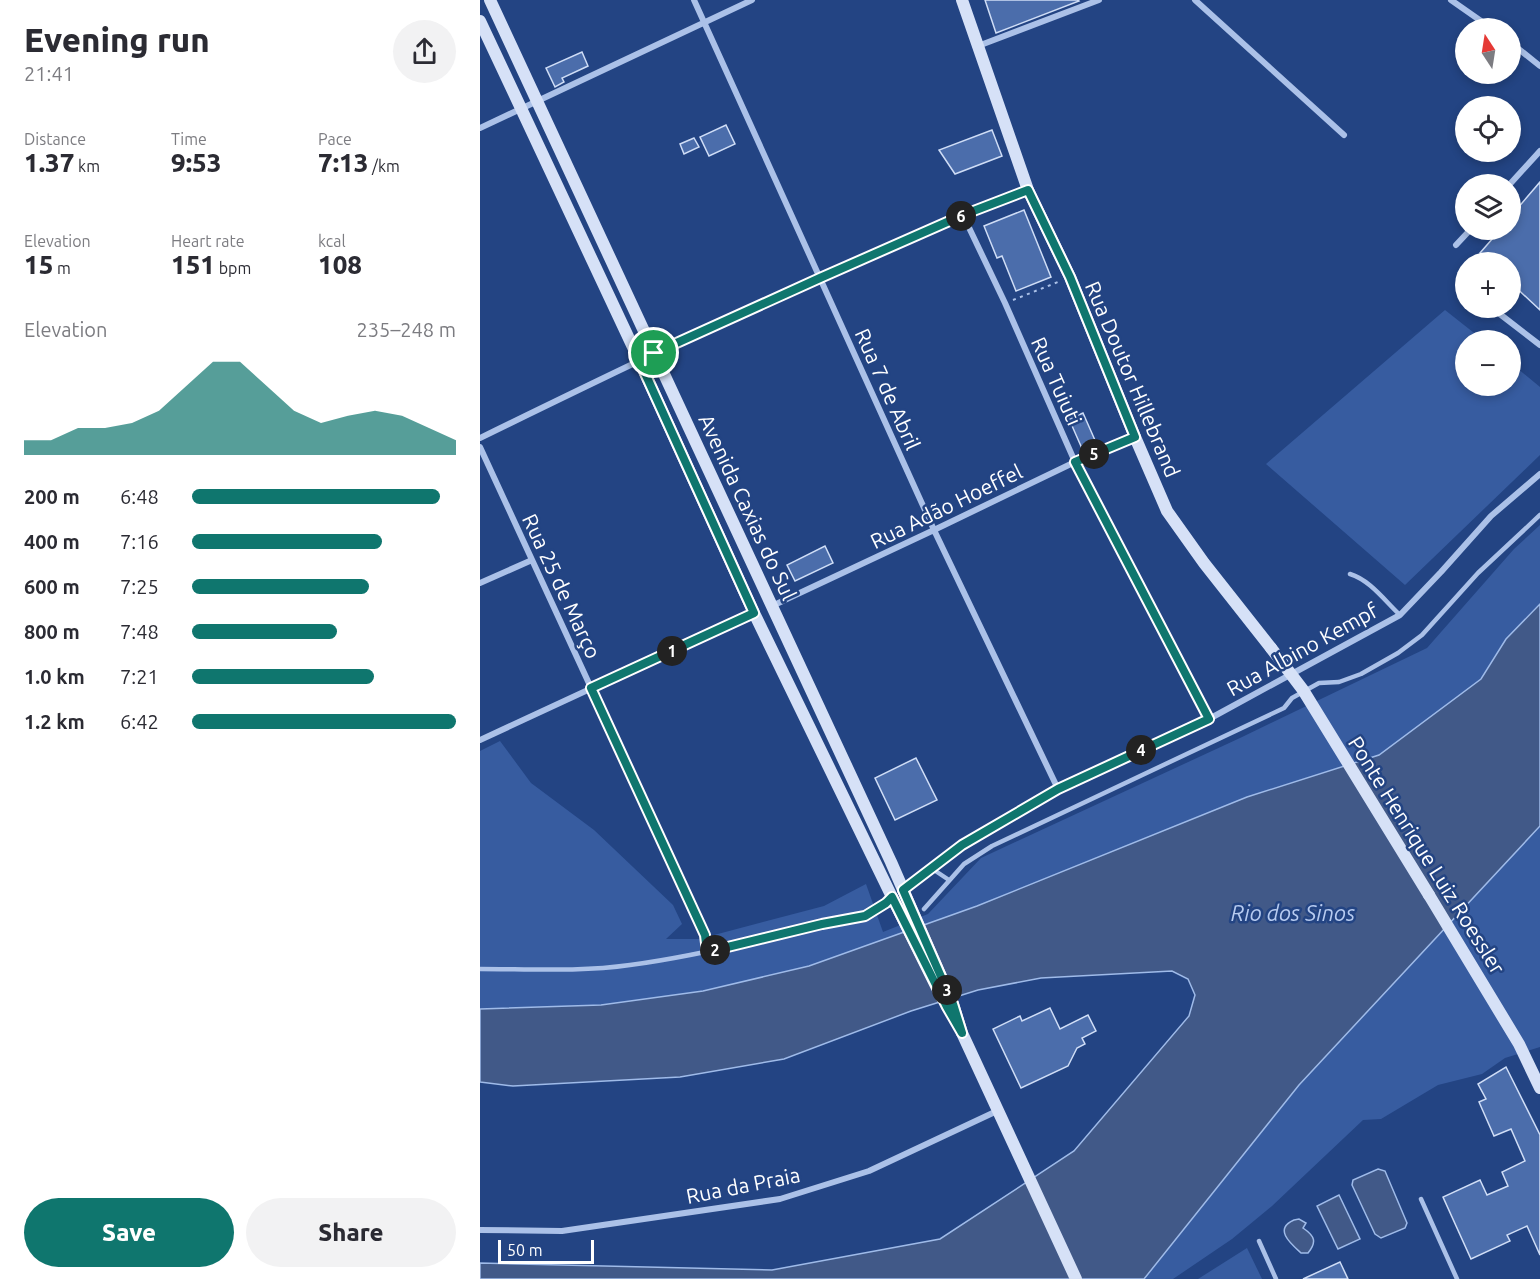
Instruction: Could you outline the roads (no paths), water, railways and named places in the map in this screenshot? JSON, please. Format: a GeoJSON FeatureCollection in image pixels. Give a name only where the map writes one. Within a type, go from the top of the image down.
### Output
{"type":"FeatureCollection","features":[{"type":"Feature","properties":{"kind":"street","name":"Avenida Caxias do Sul"},"geometry":{"type":"LineString","coordinates":[[490,0],[891,862],[903,890],[911,924]]}},
{"type":"Feature","properties":{"kind":"street","name":"Rua 7 de Abril"},"geometry":{"type":"LineString","coordinates":[[694,0],[934,530],[1058,789]]}},
{"type":"Feature","properties":{"kind":"street"},"geometry":{"type":"LineString","coordinates":[[480,128],[752,0]]}},
{"type":"Feature","properties":{"kind":"street","name":"Rua Doutor Hillebrand"},"geometry":{"type":"LineString","coordinates":[[962,0],[1028,190],[1070,277],[1167,511],[1204,563],[1271,648]]}},
{"type":"Feature","properties":{"kind":"street"},"geometry":{"type":"LineString","coordinates":[[978,46],[1099,0]]}},
{"type":"Feature","properties":{"kind":"street"},"geometry":{"type":"LineString","coordinates":[[1195,0],[1344,135]]}},
{"type":"Feature","properties":{"kind":"street"},"geometry":{"type":"LineString","coordinates":[[1451,0],[1477,18]]}},
{"type":"Feature","properties":{"kind":"street","name":"Avenida Caxias do Sul"},"geometry":{"type":"LineString","coordinates":[[480,21],[639,360],[754,613],[892,897],[911,924],[1076,1279]]}},
{"type":"Feature","properties":{"kind":"street"},"geometry":{"type":"LineString","coordinates":[[1521,51],[1540,66]]}},
{"type":"Feature","properties":{"kind":"street"},"geometry":{"type":"LineString","coordinates":[[1519,174],[1540,151]]}},
{"type":"Feature","properties":{"kind":"street"},"geometry":{"type":"LineString","coordinates":[[480,438],[654,353],[963,215],[1028,190]]}},
{"type":"Feature","properties":{"kind":"street","name":"Rua Tuiuti"},"geometry":{"type":"LineString","coordinates":[[963,215],[1005,303],[1075,462],[1209,719]]}},
{"type":"Feature","properties":{"kind":"street"},"geometry":{"type":"LineString","coordinates":[[1456,245],[1461,240]]}},
{"type":"Feature","properties":{"kind":"street"},"geometry":{"type":"LineString","coordinates":[[1505,318],[1540,345]]}},
{"type":"Feature","properties":{"kind":"street","name":"Rua Adão Hoeffel"},"geometry":{"type":"LineString","coordinates":[[772,606],[1075,462],[1135,437]]}},
{"type":"Feature","properties":{"kind":"street","name":"Rua 25 de Março"},"geometry":{"type":"LineString","coordinates":[[480,447],[705,935]]}},
{"type":"Feature","properties":{"kind":"street","name":"Rua Albino Kempf"},"geometry":{"type":"LineString","coordinates":[[892,897],[962,845],[1058,789],[1209,719],[1400,615],[1491,516],[1540,474]]}},
{"type":"Feature","properties":{"kind":"street"},"geometry":{"type":"LineString","coordinates":[[480,583],[532,560]]}},
{"type":"Feature","properties":{"kind":"street"},"geometry":{"type":"LineString","coordinates":[[480,740],[754,613]]}},
{"type":"Feature","properties":{"kind":"street","name":"Ponte Henrique Luiz Roessler"},"geometry":{"type":"LineString","coordinates":[[1271,648],[1303,690],[1476,970],[1519,1044],[1540,1088]]}},
{"type":"Feature","properties":{"kind":"street","name":"Rua da Praia"},"geometry":{"type":"LineString","coordinates":[[480,1230],[562,1231],[780,1199],[869,1171],[997,1111]]}},
{"type":"Feature","properties":{"kind":"lane"},"geometry":{"type":"LineString","coordinates":[[924,909],[964,864],[992,846],[1284,708],[1292,698],[1319,683],[1339,682],[1361,674],[1398,653],[1422,635],[1478,573],[1540,515]]}},
{"type":"Feature","properties":{"kind":"lane"},"geometry":{"type":"LineString","coordinates":[[1350,574],[1365,581],[1400,615]]}},
{"type":"Feature","properties":{"kind":"lane"},"geometry":{"type":"LineString","coordinates":[[931,868],[950,880]]}},
{"type":"Feature","properties":{"kind":"lane"},"geometry":{"type":"LineString","coordinates":[[480,969],[565,969],[628,965],[707,952],[865,916],[892,897]]}},
{"type":"Feature","properties":{"kind":"lane"},"geometry":{"type":"LineString","coordinates":[[705,935],[707,952]]}},
{"type":"Feature","properties":{"kind":"lane"},"geometry":{"type":"LineString","coordinates":[[1421,1198],[1457,1279]]}},
{"type":"Feature","properties":{"kind":"lane"},"geometry":{"type":"LineString","coordinates":[[1259,1241],[1276,1279]]}},
{"type":"Feature","properties":{"kind":"water","name":"Rio dos Sinos"},"geometry":{"type":"Polygon","coordinates":[[[1540,604],[1540,826],[1299,1085],[1144,1279],[480,1279],[480,1263],[772,1270],[940,1239],[1074,1151],[1189,1016],[1195,995],[1188,979],[1172,971],[1041,978],[978,990],[911,1011],[784,1059],[680,1077],[513,1086],[480,1082],[480,1009],[601,1005],[703,991],[809,966],[977,906],[1247,797],[1379,755],[1481,679],[1506,639],[1540,604]]]}},
{"type":"Feature","properties":{"kind":"water"},"geometry":{"type":"Polygon","coordinates":[[[1378,1169],[1385,1171],[1407,1223],[1405,1228],[1381,1238],[1375,1234],[1352,1185],[1353,1180],[1378,1169]]]}},
{"type":"Feature","properties":{"kind":"water"},"geometry":{"type":"Polygon","coordinates":[[[1339,1195],[1360,1239],[1338,1249],[1317,1206],[1339,1195]]]}},
{"type":"Feature","properties":{"kind":"water"},"geometry":{"type":"Polygon","coordinates":[[[1299,1219],[1306,1223],[1303,1228],[1313,1239],[1313,1246],[1308,1253],[1301,1253],[1284,1232],[1288,1224],[1299,1219]]]}}]}
